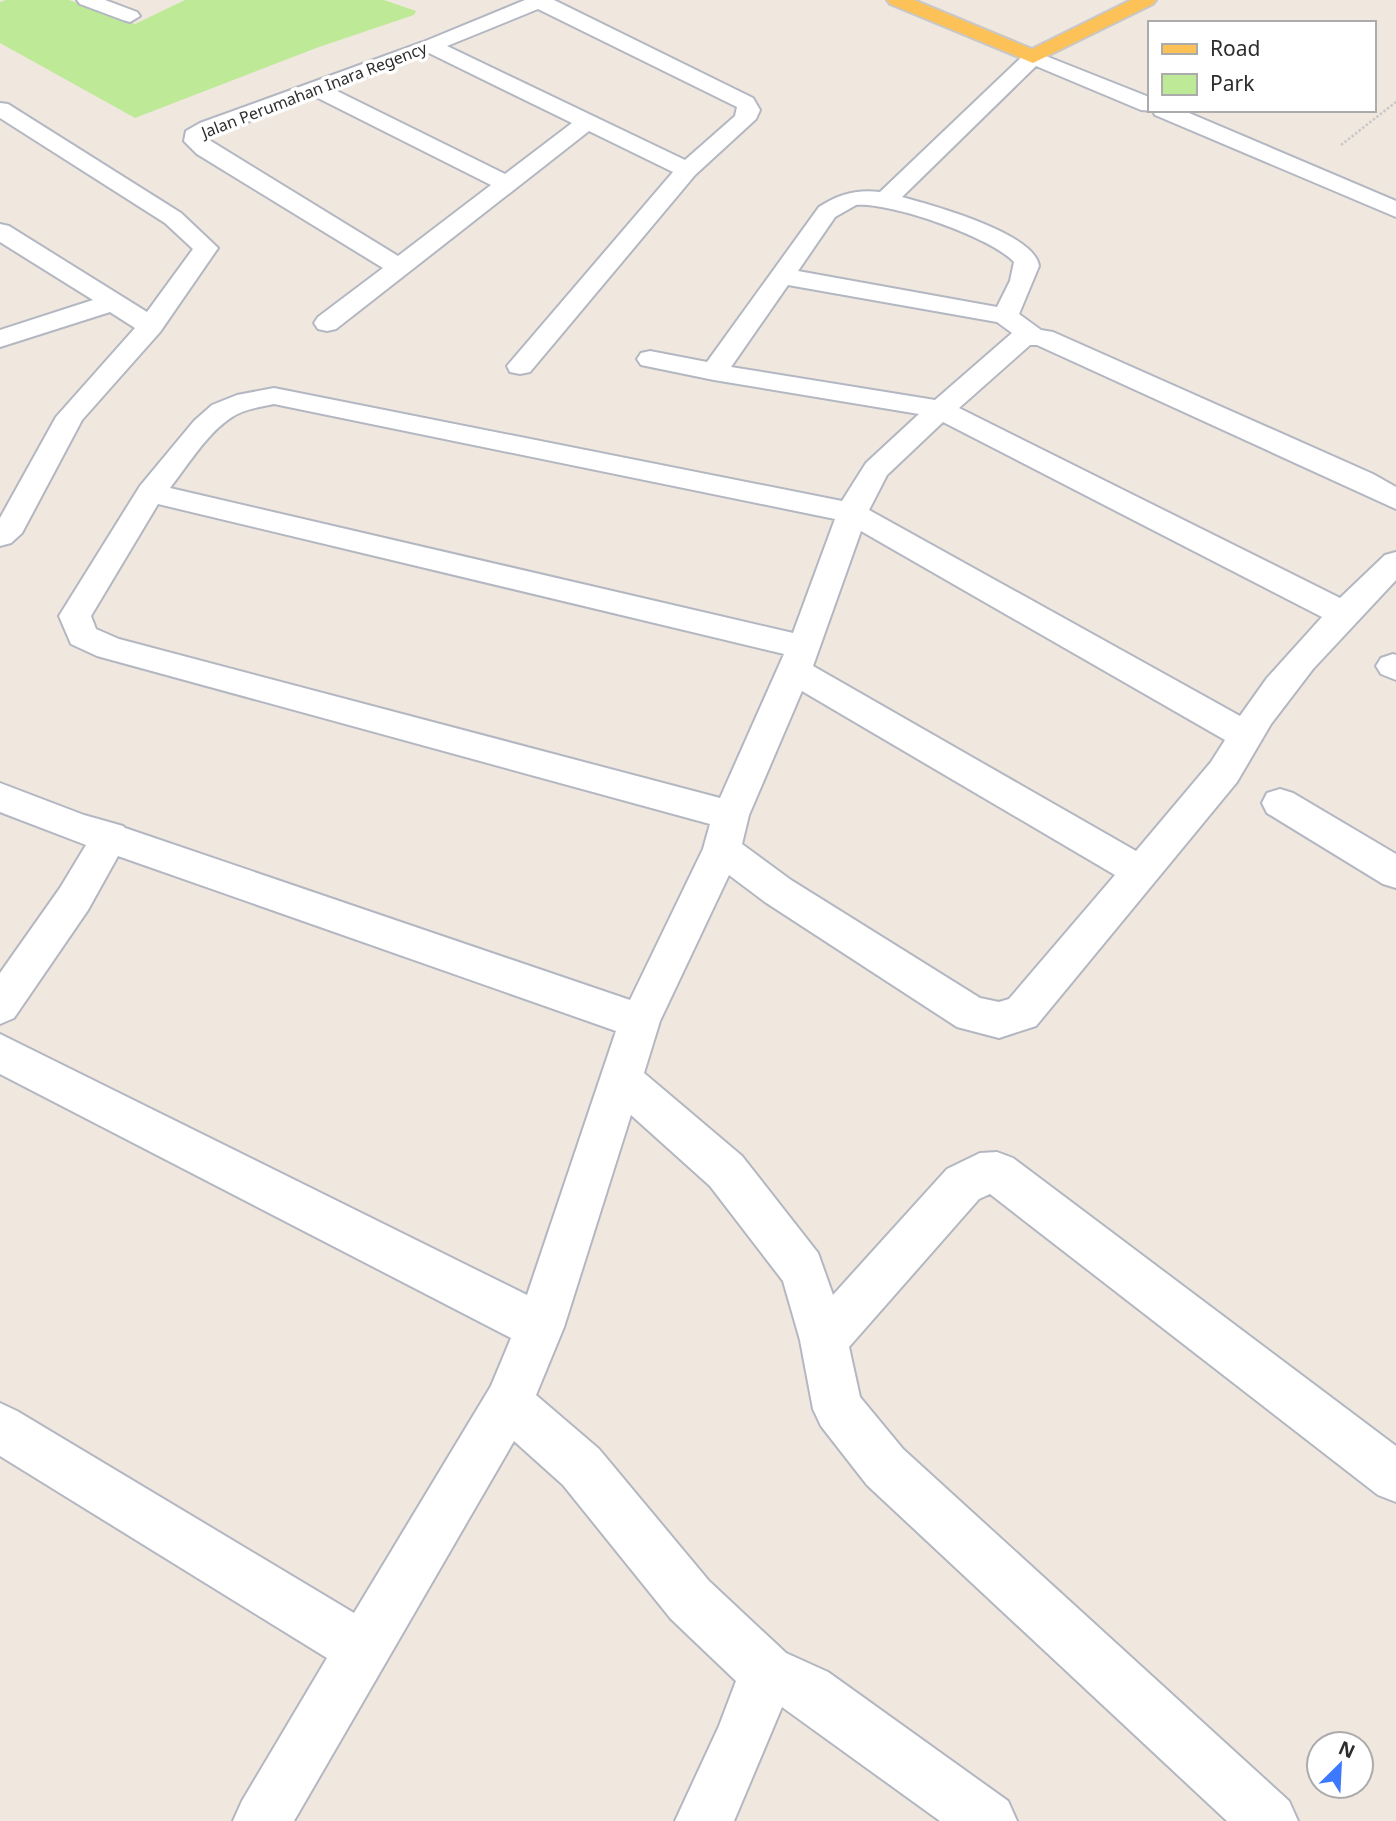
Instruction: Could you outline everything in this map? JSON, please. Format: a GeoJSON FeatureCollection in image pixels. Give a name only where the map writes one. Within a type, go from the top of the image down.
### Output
{"type":"FeatureCollection","features":[{"type":"Feature","properties":{"kind":"main road"},"geometry":{"type":"LineString","coordinates":[[897,0],[1042,61],[1146,0]]}},
{"type":"Feature","properties":{"kind":"street"},"geometry":{"type":"LineString","coordinates":[[87,0],[130,16]]}},
{"type":"Feature","properties":{"kind":"street"},"geometry":{"type":"LineString","coordinates":[[520,366],[687,170],[745,119],[750,110],[746,103],[540,1]]}},
{"type":"Feature","properties":{"kind":"street","name":"Jalan Perumahan Inara Regency"},"geometry":{"type":"LineString","coordinates":[[398,267],[194,141],[194,136],[208,128],[430,46],[540,1]]}},
{"type":"Feature","properties":{"kind":"street"},"geometry":{"type":"LineString","coordinates":[[430,46],[687,170]]}},
{"type":"Feature","properties":{"kind":"street"},"geometry":{"type":"LineString","coordinates":[[885,201],[1042,61],[1148,105]]}},
{"type":"Feature","properties":{"kind":"street"},"geometry":{"type":"LineString","coordinates":[[315,89],[507,184]]}},
{"type":"Feature","properties":{"kind":"street"},"geometry":{"type":"LineString","coordinates":[[1169,113],[1396,210]]}},
{"type":"Feature","properties":{"kind":"street"},"geometry":{"type":"LineString","coordinates":[[0,536],[11,526],[70,417],[151,326],[206,248],[173,218],[7,121]]}},
{"type":"Feature","properties":{"kind":"street"},"geometry":{"type":"LineString","coordinates":[[327,323],[589,121]]}},
{"type":"Feature","properties":{"kind":"street"},"geometry":{"type":"LineString","coordinates":[[713,372],[827,212],[845,200],[855,198],[885,201],[965,224],[1017,251],[1026,262],[1027,271],[1005,316]]}},
{"type":"Feature","properties":{"kind":"street"},"geometry":{"type":"LineString","coordinates":[[0,231],[151,326]]}},
{"type":"Feature","properties":{"kind":"street"},"geometry":{"type":"LineString","coordinates":[[783,276],[1005,316],[1033,337]]}},
{"type":"Feature","properties":{"kind":"street"},"geometry":{"type":"LineString","coordinates":[[0,339],[114,302]]}},
{"type":"Feature","properties":{"kind":"street"},"geometry":{"type":"LineString","coordinates":[[262,1821],[508,1403],[540,1327],[640,1021],[727,832],[799,659],[852,513],[876,469],[1021,339],[1033,337],[1044,338],[1363,481],[1396,499]]}},
{"type":"Feature","properties":{"kind":"street"},"geometry":{"type":"LineString","coordinates":[[650,359],[713,372],[940,409],[1342,613]]}},
{"type":"Feature","properties":{"kind":"street"},"geometry":{"type":"LineString","coordinates":[[1244,734],[852,513],[274,396],[247,401],[222,411],[204,427],[150,493],[75,617],[83,636],[109,648],[727,832],[778,891],[971,1014],[999,1020],[1022,1013],[1224,772],[1244,734],[1342,613],[1396,562]]}},
{"type":"Feature","properties":{"kind":"street"},"geometry":{"type":"LineString","coordinates":[[150,493],[799,659],[1139,871]]}},
{"type":"Feature","properties":{"kind":"street"},"geometry":{"type":"LineString","coordinates":[[0,797],[71,825],[110,836],[640,1021]]}},
{"type":"Feature","properties":{"kind":"street"},"geometry":{"type":"LineString","coordinates":[[1279,803],[1396,873]]}},
{"type":"Feature","properties":{"kind":"street"},"geometry":{"type":"LineString","coordinates":[[0,1006],[74,899],[110,836]]}},
{"type":"Feature","properties":{"kind":"street"},"geometry":{"type":"LineString","coordinates":[[0,1053],[540,1327]]}},
{"type":"Feature","properties":{"kind":"street"},"geometry":{"type":"LineString","coordinates":[[621,1079],[726,1171],[802,1269],[824,1340],[838,1409],[885,1467],[1269,1821]]}},
{"type":"Feature","properties":{"kind":"street"},"geometry":{"type":"LineString","coordinates":[[824,1340],[962,1184],[980,1174],[997,1173],[1396,1477]]}},
{"type":"Feature","properties":{"kind":"street"},"geometry":{"type":"LineString","coordinates":[[508,1403],[582,1467],[690,1600],[767,1672],[809,1691],[988,1821]]}},
{"type":"Feature","properties":{"kind":"street"},"geometry":{"type":"LineString","coordinates":[[0,1428],[362,1648]]}},
{"type":"Feature","properties":{"kind":"street"},"geometry":{"type":"LineString","coordinates":[[704,1821],[742,1739],[767,1672]]}},
{"type":"Feature","properties":{"kind":"path"},"geometry":{"type":"LineString","coordinates":[[1307,171],[1396,102]]}},
{"type":"Feature","properties":{"kind":"green space"},"geometry":{"type":"Polygon","coordinates":[[[69,0],[135,24],[185,0],[384,0],[416,11],[414,15],[319,47],[135,118],[0,43],[0,2],[69,0]]]}}]}
